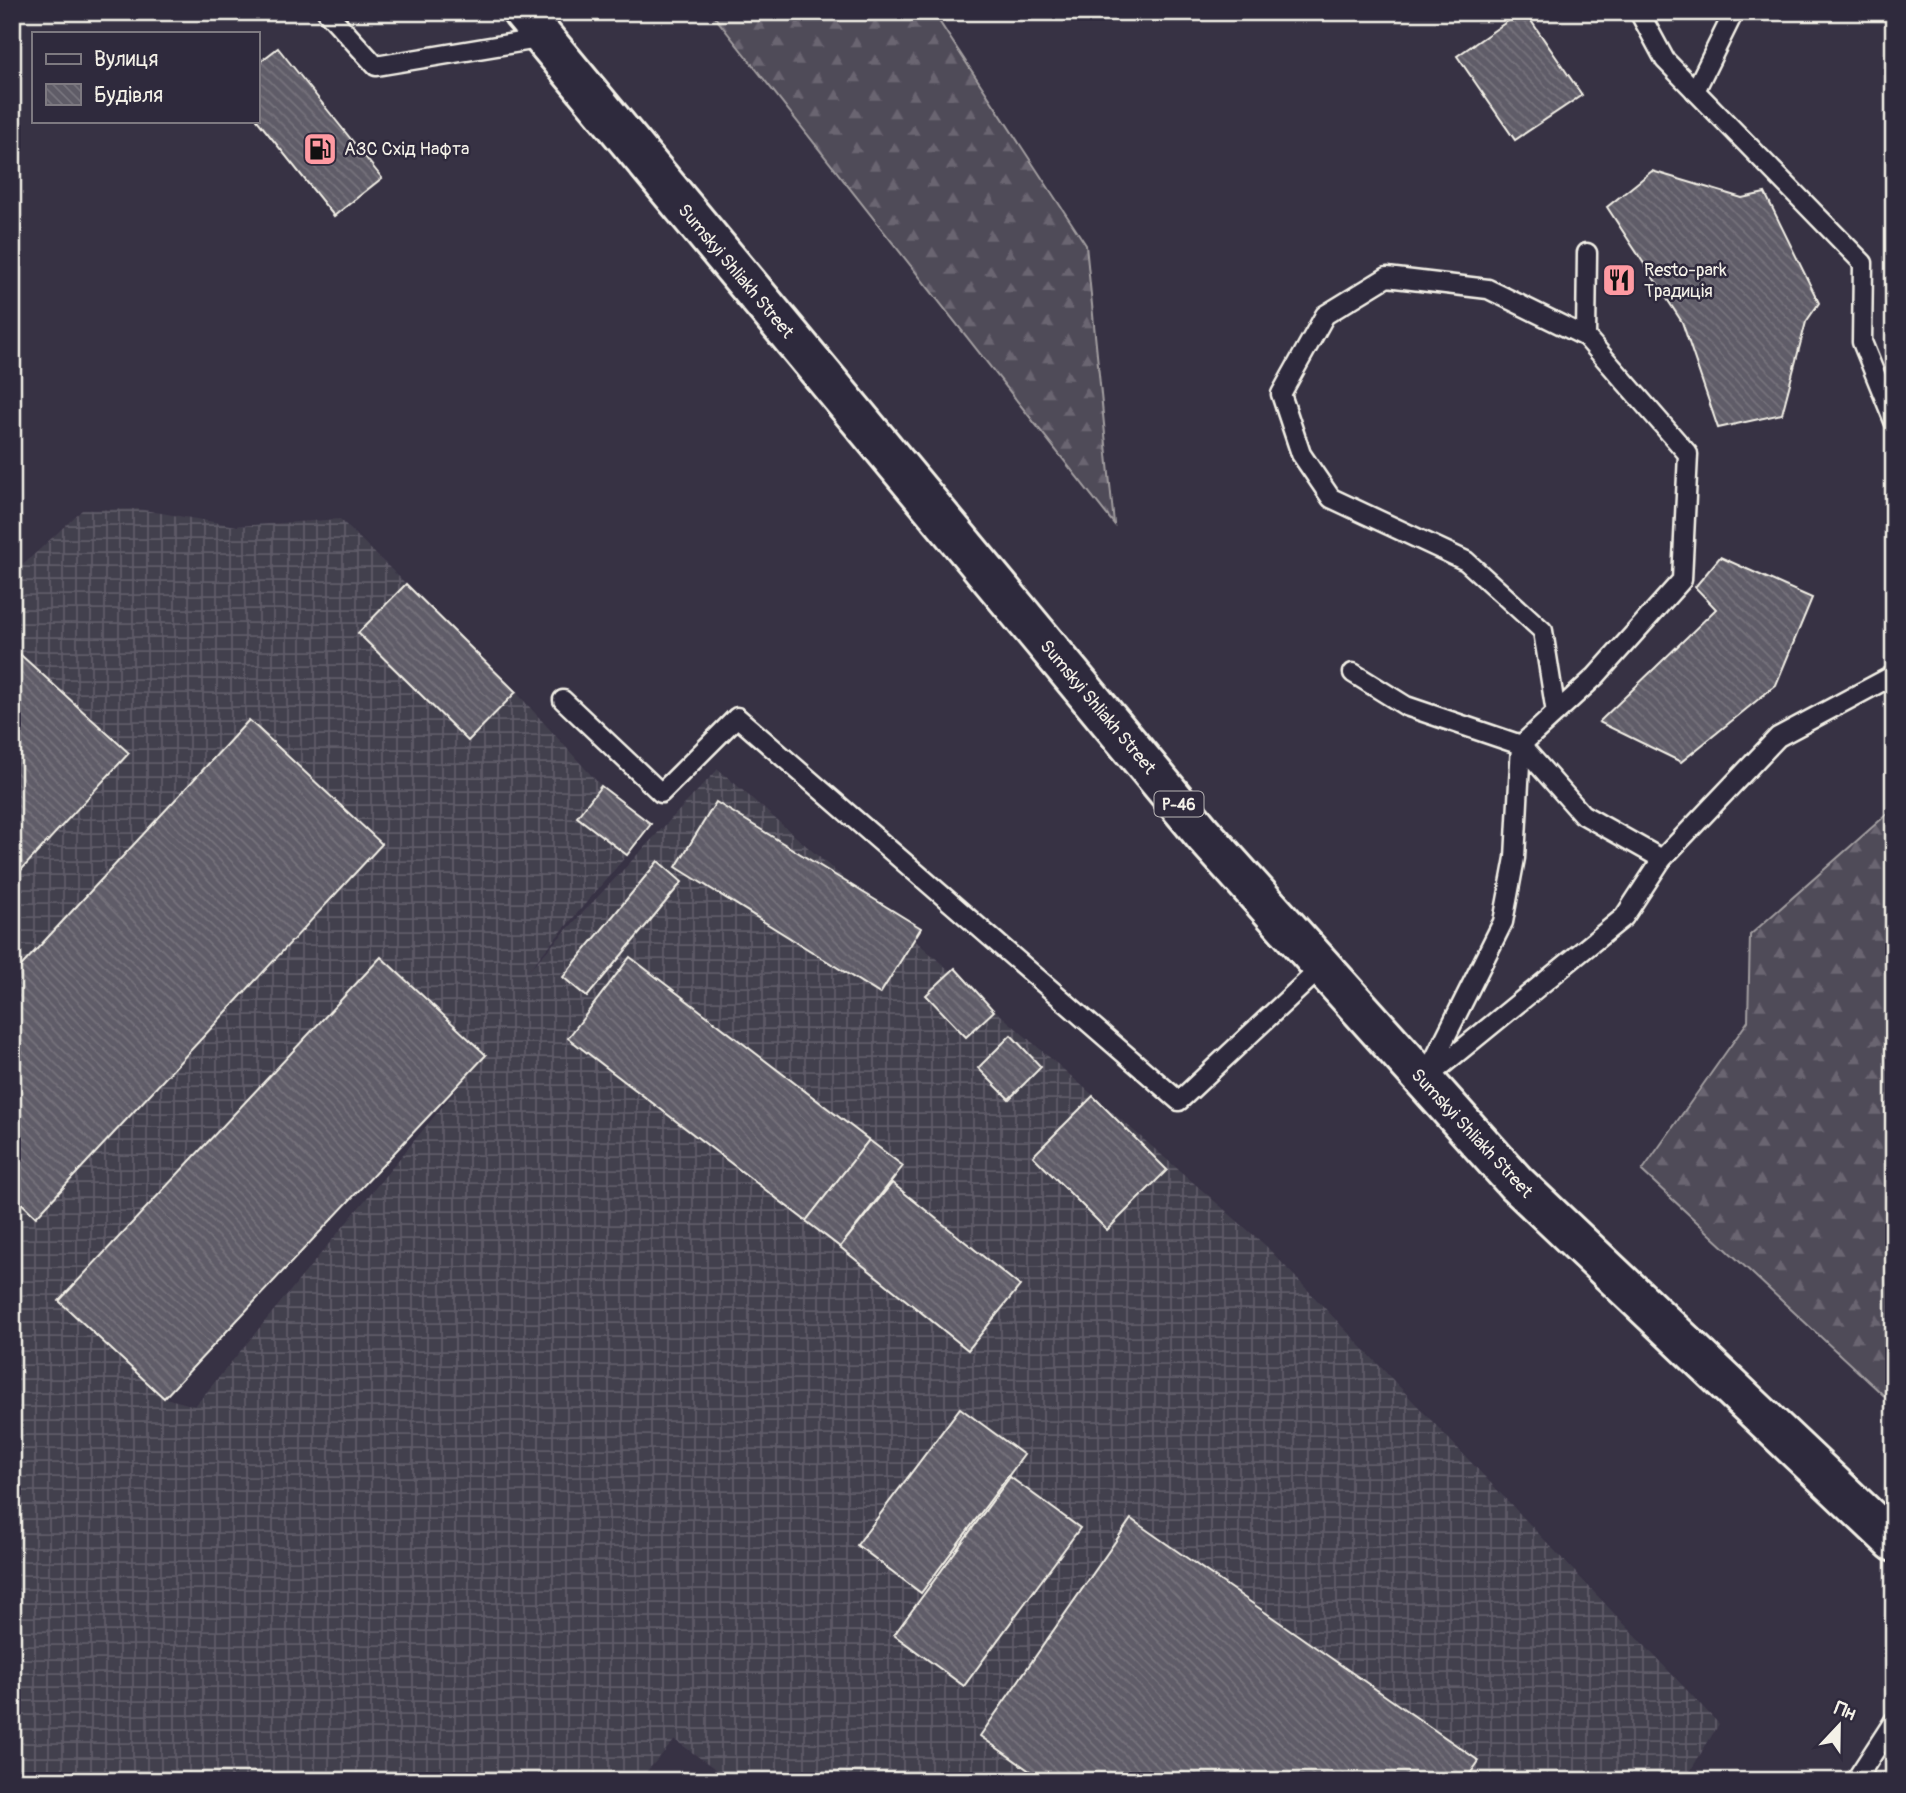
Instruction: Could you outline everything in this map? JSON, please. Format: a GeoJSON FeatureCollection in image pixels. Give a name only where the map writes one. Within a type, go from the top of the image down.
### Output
{"type":"FeatureCollection","features":[{"type":"Feature","properties":{"kind":"main road","name":"Sumskyi Shliakh Street"},"geometry":{"type":"LineString","coordinates":[[533,25],[1203,834],[1322,967],[1516,1183],[1894,1542]]}},
{"type":"Feature","properties":{"kind":"lane"},"geometry":{"type":"LineString","coordinates":[[327,12],[376,66],[533,25]]}},
{"type":"Feature","properties":{"kind":"lane"},"geometry":{"type":"LineString","coordinates":[[1639,12],[1665,60],[1863,263],[1861,342],[1894,421]]}},
{"type":"Feature","properties":{"kind":"lane"},"geometry":{"type":"LineString","coordinates":[[1695,91],[1734,12]]}},
{"type":"Feature","properties":{"kind":"lane"},"geometry":{"type":"LineString","coordinates":[[1586,337],[1587,254]]}},
{"type":"Feature","properties":{"kind":"lane"},"geometry":{"type":"LineString","coordinates":[[1424,1080],[1503,922],[1515,858],[1521,745],[1556,713],[1596,676],[1682,580],[1688,454],[1586,337],[1488,289],[1387,277],[1325,315],[1281,394],[1301,454],[1331,498],[1466,561],[1543,631],[1556,713]]}},
{"type":"Feature","properties":{"kind":"lane"},"geometry":{"type":"LineString","coordinates":[[1353,673],[1406,706],[1521,745],[1582,814],[1662,859]]}},
{"type":"Feature","properties":{"kind":"lane"},"geometry":{"type":"LineString","coordinates":[[1424,1080],[1624,917],[1662,859],[1778,737],[1894,675]]}},
{"type":"Feature","properties":{"kind":"lane"},"geometry":{"type":"LineString","coordinates":[[563,700],[661,793],[737,717],[1179,1101],[1322,967]]}},
{"type":"Feature","properties":{"kind":"lane"},"geometry":{"type":"LineString","coordinates":[[1855,1781],[1894,1721]]}},
{"type":"Feature","properties":{"kind":"shaded area"},"geometry":{"type":"Polygon","coordinates":[[[138,509],[237,526],[340,519],[516,692],[601,786],[577,817],[627,855],[526,973],[718,769],[1265,1245],[1719,1724],[1684,1781],[732,1781],[675,1740],[638,1781],[12,1781],[12,575],[82,510],[138,509]],[[475,1067],[165,1398],[195,1406],[475,1067]]]}},
{"type":"Feature","properties":{"kind":"green space"},"geometry":{"type":"Polygon","coordinates":[[[711,12],[933,12],[1086,245],[1114,524],[711,12]]]}},
{"type":"Feature","properties":{"kind":"green space"},"geometry":{"type":"Polygon","coordinates":[[[1894,808],[1894,1405],[1642,1171],[1748,1021],[1750,935],[1894,808]]]}},
{"type":"Feature","properties":{"kind":"building"},"geometry":{"type":"Polygon","coordinates":[[[1521,12],[1525,12],[1582,95],[1515,140],[1457,56],[1521,12]]]}},
{"type":"Feature","properties":{"kind":"building","name":"АЗС Схід Нафта"},"geometry":{"type":"Polygon","coordinates":[[[278,48],[382,178],[334,216],[259,122],[259,62],[278,48]]]}},
{"type":"Feature","properties":{"kind":"building"},"geometry":{"type":"Polygon","coordinates":[[[1652,171],[1742,198],[1765,193],[1819,303],[1806,322],[1782,414],[1718,428],[1682,322],[1607,207],[1652,171]]]}},
{"type":"Feature","properties":{"kind":"building"},"geometry":{"type":"Polygon","coordinates":[[[1720,557],[1812,598],[1776,685],[1681,762],[1599,722],[1716,609],[1695,587],[1720,557]]]}},
{"type":"Feature","properties":{"kind":"building"},"geometry":{"type":"Polygon","coordinates":[[[406,584],[516,692],[468,741],[358,633],[406,584]]]}},
{"type":"Feature","properties":{"kind":"building"},"geometry":{"type":"Polygon","coordinates":[[[12,647],[129,753],[12,880],[12,647]]]}},
{"type":"Feature","properties":{"kind":"building"},"geometry":{"type":"Polygon","coordinates":[[[249,720],[382,844],[36,1217],[12,1194],[12,976],[249,720]]]}},
{"type":"Feature","properties":{"kind":"building"},"geometry":{"type":"Polygon","coordinates":[[[601,786],[651,824],[627,855],[577,817],[601,786]]]}},
{"type":"Feature","properties":{"kind":"building"},"geometry":{"type":"Polygon","coordinates":[[[716,802],[921,928],[880,994],[676,867],[716,802]]]}},
{"type":"Feature","properties":{"kind":"building"},"geometry":{"type":"Polygon","coordinates":[[[658,861],[682,882],[587,997],[563,977],[658,861]]]}},
{"type":"Feature","properties":{"kind":"building"},"geometry":{"type":"Polygon","coordinates":[[[381,957],[486,1055],[164,1398],[59,1301],[381,957]]]}},
{"type":"Feature","properties":{"kind":"building"},"geometry":{"type":"Polygon","coordinates":[[[630,957],[869,1140],[806,1221],[568,1038],[630,957]]]}},
{"type":"Feature","properties":{"kind":"building"},"geometry":{"type":"Polygon","coordinates":[[[955,968],[994,1011],[966,1037],[926,995],[955,968]]]}},
{"type":"Feature","properties":{"kind":"building"},"geometry":{"type":"Polygon","coordinates":[[[1011,1035],[1041,1067],[1009,1099],[978,1068],[1011,1035]]]}},
{"type":"Feature","properties":{"kind":"building"},"geometry":{"type":"Polygon","coordinates":[[[1093,1096],[1167,1170],[1107,1230],[1033,1156],[1093,1096]]]}},
{"type":"Feature","properties":{"kind":"building"},"geometry":{"type":"Polygon","coordinates":[[[869,1140],[903,1166],[840,1247],[806,1221],[869,1140]]]}},
{"type":"Feature","properties":{"kind":"building"},"geometry":{"type":"Polygon","coordinates":[[[892,1183],[1020,1286],[968,1350],[840,1247],[892,1183]]]}},
{"type":"Feature","properties":{"kind":"building"},"geometry":{"type":"Polygon","coordinates":[[[960,1408],[1024,1455],[921,1593],[857,1545],[960,1408]]]}},
{"type":"Feature","properties":{"kind":"building"},"geometry":{"type":"Polygon","coordinates":[[[1010,1477],[1080,1528],[964,1686],[894,1635],[1010,1477]]]}},
{"type":"Feature","properties":{"kind":"building"},"geometry":{"type":"Polygon","coordinates":[[[1131,1519],[1479,1761],[1465,1781],[1044,1781],[980,1736],[1131,1519]]]}},
{"type":"Feature","properties":{"kind":"place","name":"АЗС Схід Нафта"},"geometry":{"type":"Point","coordinates":[320,149]}},
{"type":"Feature","properties":{"kind":"place","name":"Resto-park Традиція"},"geometry":{"type":"Point","coordinates":[1619,280]}}]}
